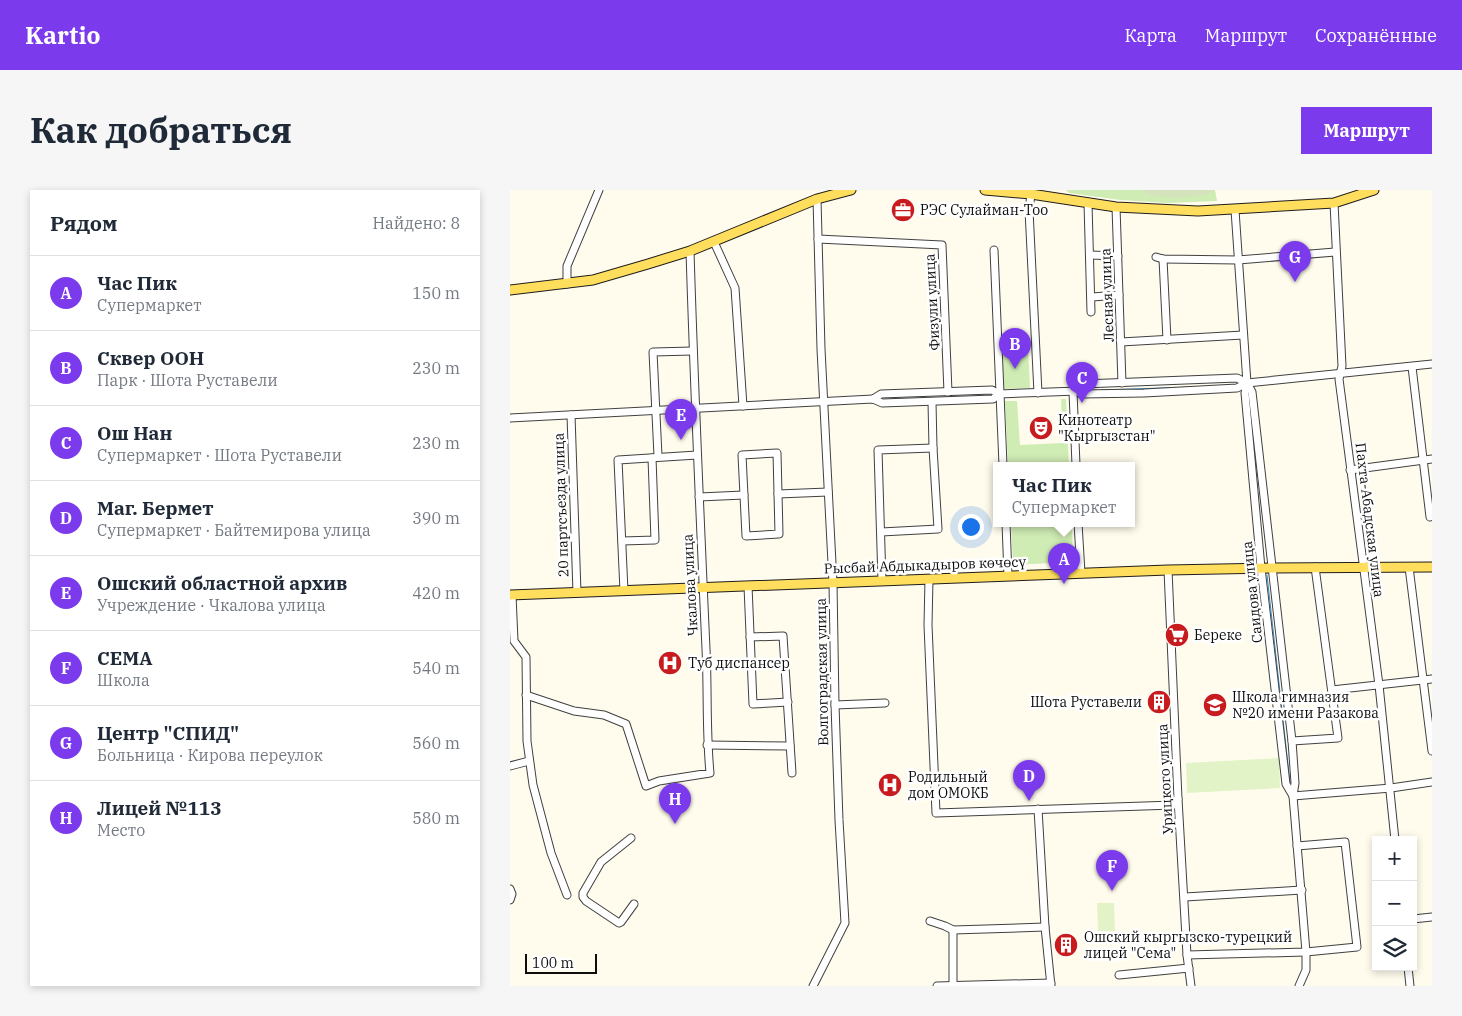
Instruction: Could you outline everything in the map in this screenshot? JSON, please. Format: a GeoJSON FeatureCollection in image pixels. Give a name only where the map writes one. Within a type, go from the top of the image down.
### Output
{"type":"FeatureCollection","features":[{"type":"Feature","properties":{"kind":"main road"},"geometry":{"type":"LineString","coordinates":[[510,290],[593,280],[690,251],[817,200],[851,190]]}},
{"type":"Feature","properties":{"kind":"main road"},"geometry":{"type":"LineString","coordinates":[[985,190],[1056,194],[1088,203],[1116,207],[1190,211],[1334,203],[1374,190]]}},
{"type":"Feature","properties":{"kind":"main road","name":"Рысбай Абдыкадыров көчөсү"},"geometry":{"type":"LineString","coordinates":[[511,595],[1168,570],[1432,567]]}},
{"type":"Feature","properties":{"kind":"street"},"geometry":{"type":"LineString","coordinates":[[567,284],[566,266],[599,190]]}},
{"type":"Feature","properties":{"kind":"street"},"geometry":{"type":"LineString","coordinates":[[1031,194],[1029,210],[1038,393]]}},
{"type":"Feature","properties":{"kind":"street","name":"Волгоградская улица"},"geometry":{"type":"LineString","coordinates":[[813,986],[845,923],[839,820],[833,583],[821,349],[817,200]]}},
{"type":"Feature","properties":{"kind":"street"},"geometry":{"type":"LineString","coordinates":[[1088,203],[1091,312]]}},
{"type":"Feature","properties":{"kind":"street","name":"Пахта-Абадская улица"},"geometry":{"type":"LineString","coordinates":[[1334,203],[1342,366],[1339,379],[1379,685],[1396,836]]}},
{"type":"Feature","properties":{"kind":"street","name":"Лесная улица"},"geometry":{"type":"LineString","coordinates":[[1116,207],[1122,383]]}},
{"type":"Feature","properties":{"kind":"street","name":"Саидова улица"},"geometry":{"type":"LineString","coordinates":[[1235,210],[1247,383],[1245,393],[1261,568],[1286,784],[1294,796]]}},
{"type":"Feature","properties":{"kind":"street","name":"Физули улица"},"geometry":{"type":"LineString","coordinates":[[818,239],[942,245],[948,392]]}},
{"type":"Feature","properties":{"kind":"street"},"geometry":{"type":"LineString","coordinates":[[714,242],[736,288],[742,406]]}},
{"type":"Feature","properties":{"kind":"street"},"geometry":{"type":"LineString","coordinates":[[994,250],[1003,462]]}},
{"type":"Feature","properties":{"kind":"street","name":"Чкалова улица"},"geometry":{"type":"LineString","coordinates":[[526,695],[574,711],[604,715],[626,724],[646,786],[659,781],[710,774],[707,745],[690,251]]}},
{"type":"Feature","properties":{"kind":"street"},"geometry":{"type":"LineString","coordinates":[[1156,256],[1164,259],[1238,260],[1335,252]]}},
{"type":"Feature","properties":{"kind":"street"},"geometry":{"type":"LineString","coordinates":[[1090,255],[1118,256]]}},
{"type":"Feature","properties":{"kind":"street"},"geometry":{"type":"LineString","coordinates":[[1164,259],[1167,340]]}},
{"type":"Feature","properties":{"kind":"street"},"geometry":{"type":"LineString","coordinates":[[1092,297],[1119,295]]}},
{"type":"Feature","properties":{"kind":"street"},"geometry":{"type":"LineString","coordinates":[[1121,342],[1243,335]]}},
{"type":"Feature","properties":{"kind":"street"},"geometry":{"type":"LineString","coordinates":[[622,541],[655,540],[653,352],[693,351]]}},
{"type":"Feature","properties":{"kind":"street"},"geometry":{"type":"LineString","coordinates":[[873,399],[881,394],[992,390],[999,394],[1075,391],[1081,394],[1236,388],[1247,383],[1432,364]]}},
{"type":"Feature","properties":{"kind":"street"},"geometry":{"type":"LineString","coordinates":[[1412,367],[1430,517]]}},
{"type":"Feature","properties":{"kind":"street"},"geometry":{"type":"LineString","coordinates":[[1076,462],[1075,391],[1083,384],[1236,378],[1247,383]]}},
{"type":"Feature","properties":{"kind":"street","name":"Саидова улица"},"geometry":{"type":"LineString","coordinates":[[1247,383],[1252,392],[1292,741],[1297,846],[1306,952],[1306,970],[1299,986]]}},
{"type":"Feature","properties":{"kind":"street"},"geometry":{"type":"LineString","coordinates":[[510,418],[873,399],[882,403],[932,402],[993,399],[999,394]]}},
{"type":"Feature","properties":{"kind":"street"},"geometry":{"type":"LineString","coordinates":[[881,532],[938,529],[932,402]]}},
{"type":"Feature","properties":{"kind":"street","name":"20 партсъезда улица"},"geometry":{"type":"LineString","coordinates":[[571,415],[577,593]]}},
{"type":"Feature","properties":{"kind":"street"},"geometry":{"type":"LineString","coordinates":[[882,581],[878,450],[933,448]]}},
{"type":"Feature","properties":{"kind":"street"},"geometry":{"type":"LineString","coordinates":[[777,453],[778,494],[779,534],[746,536],[742,455],[777,453]]}},
{"type":"Feature","properties":{"kind":"street"},"geometry":{"type":"LineString","coordinates":[[624,591],[618,460],[697,455]]}},
{"type":"Feature","properties":{"kind":"street"},"geometry":{"type":"LineString","coordinates":[[1350,470],[1432,459]]}},
{"type":"Feature","properties":{"kind":"street"},"geometry":{"type":"LineString","coordinates":[[778,494],[828,492]]}},
{"type":"Feature","properties":{"kind":"street"},"geometry":{"type":"LineString","coordinates":[[699,497],[744,494]]}},
{"type":"Feature","properties":{"kind":"street"},"geometry":{"type":"LineString","coordinates":[[1006,527],[1008,576]]}},
{"type":"Feature","properties":{"kind":"street"},"geometry":{"type":"LineString","coordinates":[[1078,527],[1081,573]]}},
{"type":"Feature","properties":{"kind":"street"},"geometry":{"type":"LineString","coordinates":[[1292,741],[1338,738],[1315,567]]}},
{"type":"Feature","properties":{"kind":"street"},"geometry":{"type":"LineString","coordinates":[[1409,567],[1432,751]]}},
{"type":"Feature","properties":{"kind":"street","name":"Урицкого улица"},"geometry":{"type":"LineString","coordinates":[[1168,570],[1178,799],[1187,955],[1191,986]]}},
{"type":"Feature","properties":{"kind":"street"},"geometry":{"type":"LineString","coordinates":[[929,579],[928,626],[936,813],[1174,805],[1178,799]]}},
{"type":"Feature","properties":{"kind":"street"},"geometry":{"type":"LineString","coordinates":[[748,586],[753,704],[788,702]]}},
{"type":"Feature","properties":{"kind":"street"},"geometry":{"type":"LineString","coordinates":[[511,595],[514,641],[526,657],[529,761],[533,784],[551,853],[567,895]]}},
{"type":"Feature","properties":{"kind":"street"},"geometry":{"type":"LineString","coordinates":[[750,637],[783,636],[792,773]]}},
{"type":"Feature","properties":{"kind":"street"},"geometry":{"type":"LineString","coordinates":[[1332,690],[1432,679]]}},
{"type":"Feature","properties":{"kind":"street"},"geometry":{"type":"LineString","coordinates":[[835,704],[885,703]]}},
{"type":"Feature","properties":{"kind":"street"},"geometry":{"type":"LineString","coordinates":[[707,745],[790,746]]}},
{"type":"Feature","properties":{"kind":"street"},"geometry":{"type":"LineString","coordinates":[[510,766],[529,761]]}},
{"type":"Feature","properties":{"kind":"street"},"geometry":{"type":"LineString","coordinates":[[1294,796],[1391,788],[1432,782]]}},
{"type":"Feature","properties":{"kind":"street"},"geometry":{"type":"LineString","coordinates":[[937,986],[1051,984],[1045,927],[1038,809]]}},
{"type":"Feature","properties":{"kind":"street"},"geometry":{"type":"LineString","coordinates":[[631,838],[601,862],[583,893],[583,897],[619,923],[634,904]]}},
{"type":"Feature","properties":{"kind":"street"},"geometry":{"type":"LineString","coordinates":[[1187,955],[1306,952],[1357,946],[1345,842],[1297,846]]}},
{"type":"Feature","properties":{"kind":"street"},"geometry":{"type":"LineString","coordinates":[[510,889],[512,894],[510,900]]}},
{"type":"Feature","properties":{"kind":"street"},"geometry":{"type":"LineString","coordinates":[[1185,897],[1302,890]]}},
{"type":"Feature","properties":{"kind":"street"},"geometry":{"type":"LineString","coordinates":[[1417,919],[1432,918]]}},
{"type":"Feature","properties":{"kind":"street"},"geometry":{"type":"LineString","coordinates":[[930,922],[952,930],[1045,927]]}},
{"type":"Feature","properties":{"kind":"street"},"geometry":{"type":"LineString","coordinates":[[952,930],[953,986]]}},
{"type":"Feature","properties":{"kind":"street"},"geometry":{"type":"LineString","coordinates":[[1119,975],[1189,968]]}},
{"type":"Feature","properties":{"kind":"street"},"geometry":{"type":"LineString","coordinates":[[1408,971],[1410,986]]}},
{"type":"Feature","properties":{"kind":"green space"},"geometry":{"type":"Polygon","coordinates":[[[1066,190],[1215,190],[1217,201],[1167,203],[1120,200],[1069,193],[1066,190]]]}},
{"type":"Feature","properties":{"kind":"green space"},"geometry":{"type":"Polygon","coordinates":[[[1141,190],[1213,190],[1213,192],[1200,196],[1174,197],[1152,195],[1141,190]]]}},
{"type":"Feature","properties":{"kind":"green space"},"geometry":{"type":"Polygon","coordinates":[[[1028,348],[1030,388],[1002,389],[1001,350],[1028,348]]]}},
{"type":"Feature","properties":{"kind":"green space"},"geometry":{"type":"Polygon","coordinates":[[[1061,399],[1066,399],[1069,462],[1008,462],[1005,401],[1017,401],[1020,445],[1063,443],[1061,399]]]}},
{"type":"Feature","properties":{"kind":"green space"},"geometry":{"type":"Polygon","coordinates":[[[1011,527],[1072,527],[1073,562],[1013,565],[1011,527]]]}},
{"type":"Feature","properties":{"kind":"green space"},"geometry":{"type":"Polygon","coordinates":[[[1279,758],[1280,788],[1187,793],[1186,763],[1279,758]]]}},
{"type":"Feature","properties":{"kind":"green space"},"geometry":{"type":"Polygon","coordinates":[[[1097,903],[1114,903],[1115,931],[1098,931],[1097,903]]]}},
{"type":"Feature","properties":{"kind":"waterway"},"geometry":{"type":"LineString","coordinates":[[1102,390],[1193,387]]}},
{"type":"Feature","properties":{"kind":"waterway"},"geometry":{"type":"LineString","coordinates":[[1252,425],[1261,533]]}},
{"type":"Feature","properties":{"kind":"waterway"},"geometry":{"type":"LineString","coordinates":[[1267,575],[1290,783]]}},
{"type":"Feature","properties":{"kind":"place","name":"РЭС Сулайман-Тоо"},"geometry":{"type":"Point","coordinates":[903,210]}},
{"type":"Feature","properties":{"kind":"place","name":"Центр \"СПИД\""},"geometry":{"type":"Point","coordinates":[1295,282]}},
{"type":"Feature","properties":{"kind":"place","name":"Сквер ООН"},"geometry":{"type":"Point","coordinates":[1015,369]}},
{"type":"Feature","properties":{"kind":"place","name":"Ош Нан"},"geometry":{"type":"Point","coordinates":[1082,403]}},
{"type":"Feature","properties":{"kind":"place","name":"Кинотеатр \"Кыргызстан\""},"geometry":{"type":"Point","coordinates":[1041,428]}},
{"type":"Feature","properties":{"kind":"place","name":"Ошский областной архив"},"geometry":{"type":"Point","coordinates":[681,440]}},
{"type":"Feature","properties":{"kind":"place","name":"Час Пик"},"geometry":{"type":"Point","coordinates":[1064,584]}},
{"type":"Feature","properties":{"kind":"place","name":"Береке"},"geometry":{"type":"Point","coordinates":[1177,635]}},
{"type":"Feature","properties":{"kind":"place","name":"Туб диспансер"},"geometry":{"type":"Point","coordinates":[670,663]}},
{"type":"Feature","properties":{"kind":"place","name":"Шота Руставели"},"geometry":{"type":"Point","coordinates":[1159,702]}},
{"type":"Feature","properties":{"kind":"place","name":"Школа гимназия №20 имени Разакова"},"geometry":{"type":"Point","coordinates":[1215,705]}},
{"type":"Feature","properties":{"kind":"place","name":"Родильный дом ОМОКБ"},"geometry":{"type":"Point","coordinates":[890,785]}},
{"type":"Feature","properties":{"kind":"place","name":"Маг. Бермет"},"geometry":{"type":"Point","coordinates":[1029,801]}},
{"type":"Feature","properties":{"kind":"place","name":"Лицей №113"},"geometry":{"type":"Point","coordinates":[675,824]}},
{"type":"Feature","properties":{"kind":"place","name":"СЕМА"},"geometry":{"type":"Point","coordinates":[1112,891]}},
{"type":"Feature","properties":{"kind":"place","name":"Ошский кыргызско-турецкий лицей \"Сема\""},"geometry":{"type":"Point","coordinates":[1066,945]}}]}
